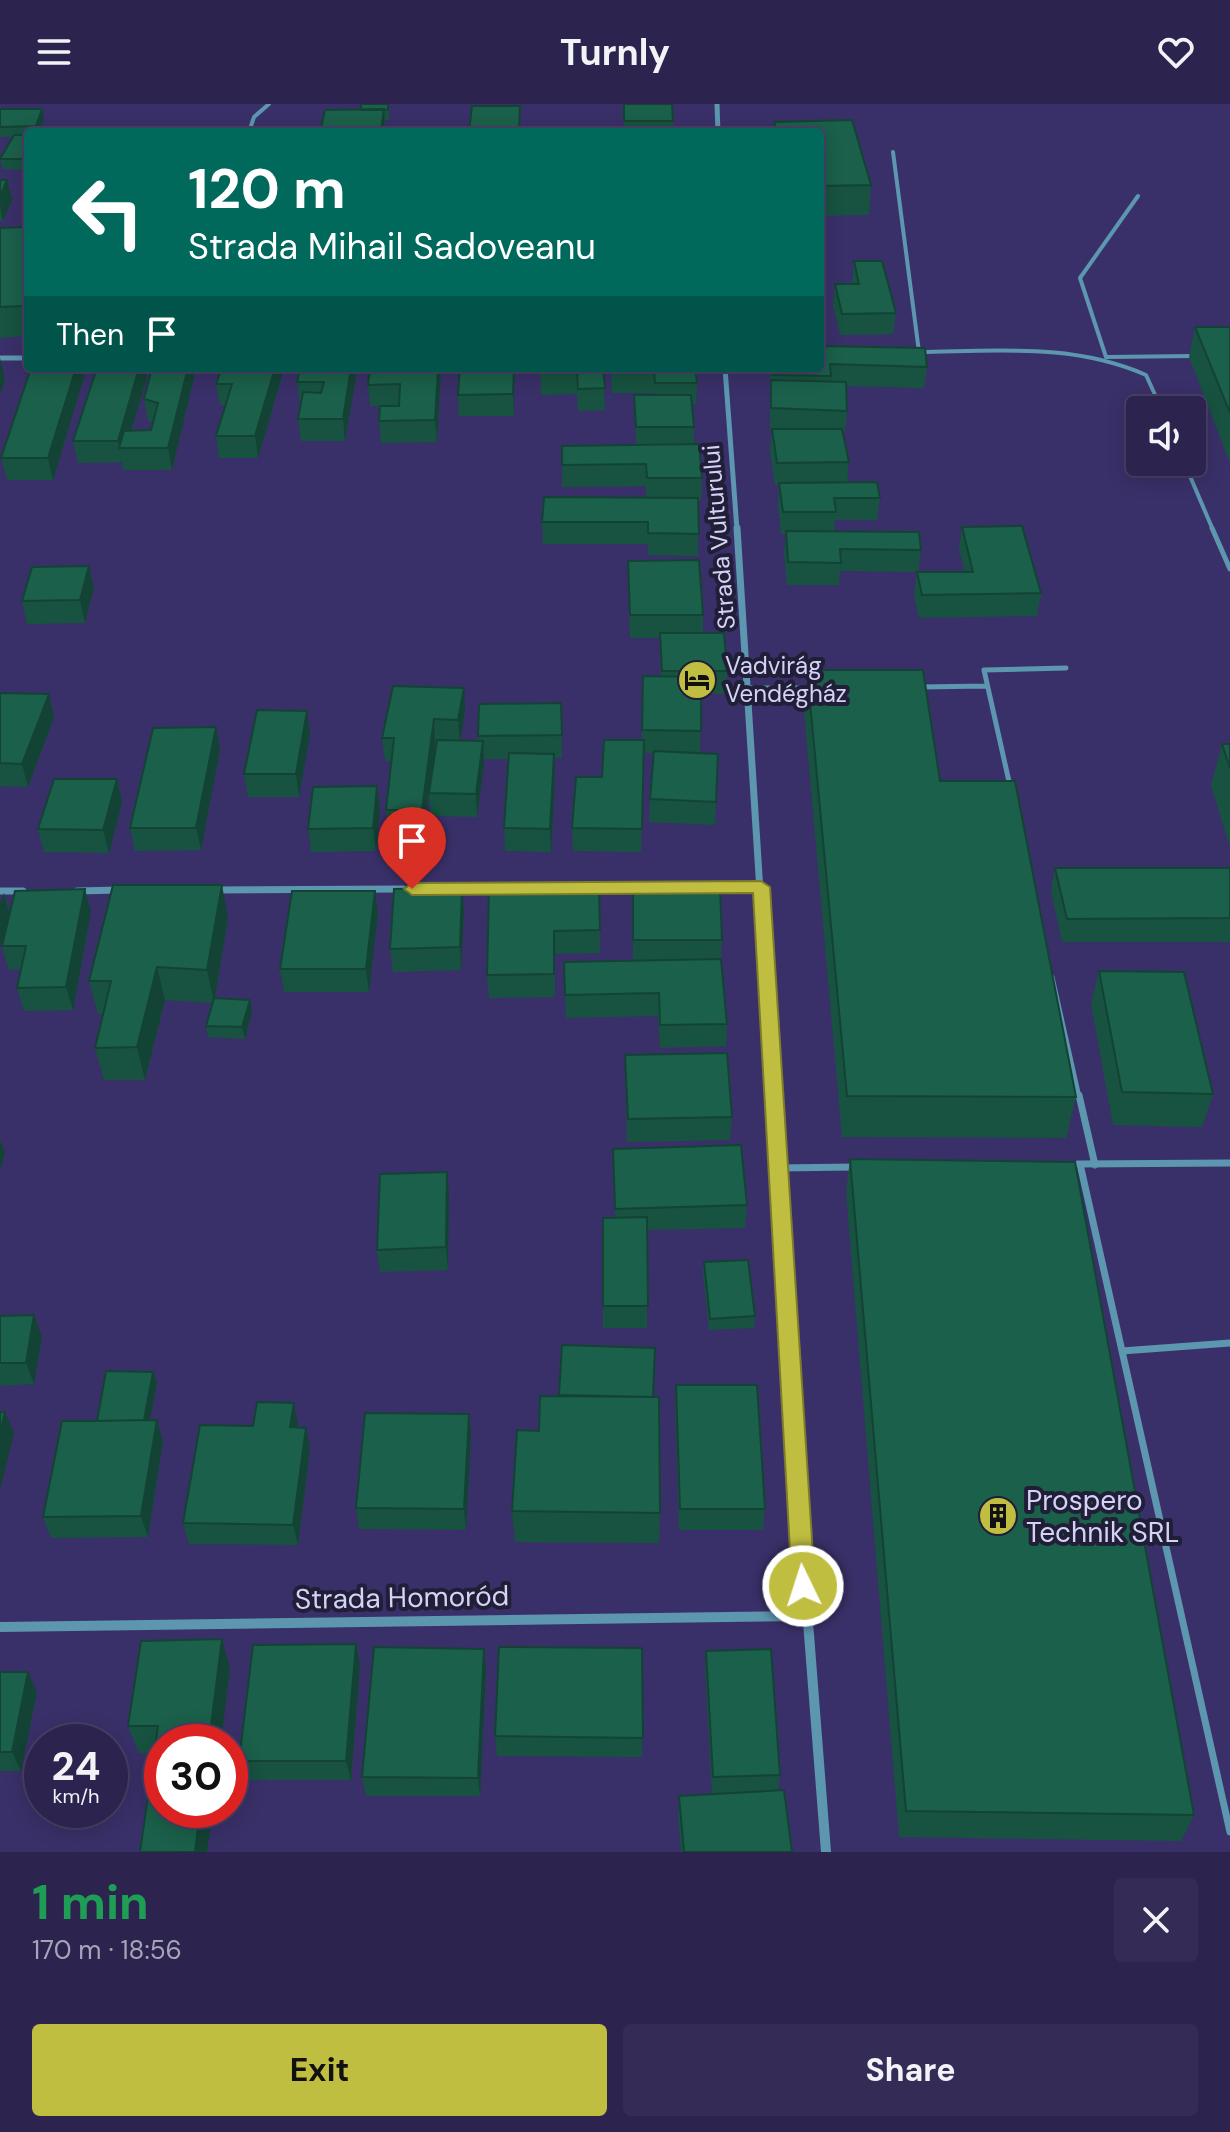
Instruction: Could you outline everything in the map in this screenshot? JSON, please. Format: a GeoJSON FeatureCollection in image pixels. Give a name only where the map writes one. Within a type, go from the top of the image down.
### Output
{"type":"FeatureCollection","features":[{"type":"Feature","properties":{"kind":"street"},"geometry":{"type":"LineString","coordinates":[[717,104],[718,128]]}},
{"type":"Feature","properties":{"kind":"street"},"geometry":{"type":"LineString","coordinates":[[0,358],[24,358]]}},
{"type":"Feature","properties":{"kind":"street","name":"Strada Vulturului"},"geometry":{"type":"LineString","coordinates":[[725,372],[751,688],[805,1616],[826,1852]]}},
{"type":"Feature","properties":{"kind":"street"},"geometry":{"type":"LineString","coordinates":[[444,889],[761,887]]}},
{"type":"Feature","properties":{"kind":"street"},"geometry":{"type":"LineString","coordinates":[[206,890],[412,889]]}},
{"type":"Feature","properties":{"kind":"street"},"geometry":{"type":"LineString","coordinates":[[63,891],[127,890]]}},
{"type":"Feature","properties":{"kind":"street"},"geometry":{"type":"LineString","coordinates":[[0,891],[32,891]]}},
{"type":"Feature","properties":{"kind":"street","name":"Strada Homoród"},"geometry":{"type":"LineString","coordinates":[[0,1627],[805,1616]]}},
{"type":"Feature","properties":{"kind":"lane"},"geometry":{"type":"LineString","coordinates":[[250,128],[254,117],[269,104]]}},
{"type":"Feature","properties":{"kind":"lane"},"geometry":{"type":"LineString","coordinates":[[893,152],[919,352]]}},
{"type":"Feature","properties":{"kind":"lane"},"geometry":{"type":"LineString","coordinates":[[1138,196],[1080,278],[1106,357],[1146,375],[1156,396]]}},
{"type":"Feature","properties":{"kind":"lane"},"geometry":{"type":"LineString","coordinates":[[905,352],[1199,356]]}},
{"type":"Feature","properties":{"kind":"lane"},"geometry":{"type":"LineString","coordinates":[[1190,476],[1230,569]]}},
{"type":"Feature","properties":{"kind":"lane"},"geometry":{"type":"LineString","coordinates":[[1011,794],[984,670],[1066,668]]}},
{"type":"Feature","properties":{"kind":"lane"},"geometry":{"type":"LineString","coordinates":[[908,687],[987,686]]}},
{"type":"Feature","properties":{"kind":"lane"},"geometry":{"type":"LineString","coordinates":[[751,688],[828,687]]}},
{"type":"Feature","properties":{"kind":"lane"},"geometry":{"type":"LineString","coordinates":[[1050,964],[1095,1165]]}},
{"type":"Feature","properties":{"kind":"lane"},"geometry":{"type":"LineString","coordinates":[[1068,1165],[1230,1163]]}},
{"type":"Feature","properties":{"kind":"lane"},"geometry":{"type":"LineString","coordinates":[[1080,1164],[1230,1832]]}},
{"type":"Feature","properties":{"kind":"lane"},"geometry":{"type":"LineString","coordinates":[[777,1168],[870,1167]]}},
{"type":"Feature","properties":{"kind":"lane"},"geometry":{"type":"LineString","coordinates":[[1122,1351],[1230,1343]]}},
{"type":"Feature","properties":{"kind":"building"},"geometry":{"type":"Polygon","coordinates":[[[361,104],[388,104],[388,110],[361,110],[361,104]]]}},
{"type":"Feature","properties":{"kind":"building"},"geometry":{"type":"Polygon","coordinates":[[[624,104],[672,104],[673,121],[624,121],[624,104]]]}},
{"type":"Feature","properties":{"kind":"building"},"geometry":{"type":"Polygon","coordinates":[[[472,106],[520,106],[519,128],[469,128],[472,106]]]}},
{"type":"Feature","properties":{"kind":"building"},"geometry":{"type":"Polygon","coordinates":[[[0,109],[42,109],[36,126],[0,127],[0,109]]]}},
{"type":"Feature","properties":{"kind":"building"},"geometry":{"type":"Polygon","coordinates":[[[384,109],[382,128],[321,128],[325,110],[384,109]]]}},
{"type":"Feature","properties":{"kind":"building"},"geometry":{"type":"Polygon","coordinates":[[[852,120],[871,185],[824,186],[824,128],[776,128],[774,122],[852,120]]]}},
{"type":"Feature","properties":{"kind":"building"},"geometry":{"type":"Polygon","coordinates":[[[14,135],[24,135],[24,159],[0,159],[14,135]]]}},
{"type":"Feature","properties":{"kind":"building"},"geometry":{"type":"Polygon","coordinates":[[[0,180],[7,180],[0,197],[0,180]]]}},
{"type":"Feature","properties":{"kind":"building"},"geometry":{"type":"Polygon","coordinates":[[[24,227],[24,306],[0,307],[0,228],[24,227]]]}},
{"type":"Feature","properties":{"kind":"building"},"geometry":{"type":"Polygon","coordinates":[[[854,261],[882,261],[896,313],[842,314],[835,284],[859,284],[854,261]]]}},
{"type":"Feature","properties":{"kind":"building"},"geometry":{"type":"Polygon","coordinates":[[[1195,327],[1230,327],[1230,413],[1195,327]]]}},
{"type":"Feature","properties":{"kind":"building"},"geometry":{"type":"Polygon","coordinates":[[[824,346],[925,348],[927,367],[830,364],[831,376],[772,375],[772,372],[824,372],[824,346]]]}},
{"type":"Feature","properties":{"kind":"building"},"geometry":{"type":"Polygon","coordinates":[[[30,372],[75,372],[48,458],[1,458],[30,372]]]}},
{"type":"Feature","properties":{"kind":"building"},"geometry":{"type":"Polygon","coordinates":[[[96,372],[138,372],[118,441],[73,441],[96,372]]]}},
{"type":"Feature","properties":{"kind":"building"},"geometry":{"type":"Polygon","coordinates":[[[151,372],[187,372],[168,448],[119,448],[124,431],[151,430],[158,403],[144,399],[151,372]]]}},
{"type":"Feature","properties":{"kind":"building"},"geometry":{"type":"Polygon","coordinates":[[[220,372],[274,372],[255,436],[216,436],[232,384],[216,384],[220,372]]]}},
{"type":"Feature","properties":{"kind":"building"},"geometry":{"type":"Polygon","coordinates":[[[299,372],[350,372],[343,419],[298,419],[303,392],[321,393],[324,382],[297,382],[299,372]]]}},
{"type":"Feature","properties":{"kind":"building"},"geometry":{"type":"Polygon","coordinates":[[[370,372],[438,372],[435,420],[379,421],[380,406],[399,406],[400,384],[368,385],[370,372]]]}},
{"type":"Feature","properties":{"kind":"building"},"geometry":{"type":"Polygon","coordinates":[[[460,372],[514,372],[513,394],[458,395],[460,372]]]}},
{"type":"Feature","properties":{"kind":"building"},"geometry":{"type":"Polygon","coordinates":[[[577,372],[603,372],[605,388],[578,389],[577,372]]]}},
{"type":"Feature","properties":{"kind":"building"},"geometry":{"type":"Polygon","coordinates":[[[654,372],[696,372],[697,383],[655,383],[654,372]]]}},
{"type":"Feature","properties":{"kind":"building"},"geometry":{"type":"Polygon","coordinates":[[[771,380],[846,382],[847,411],[771,408],[771,380]]]}},
{"type":"Feature","properties":{"kind":"building"},"geometry":{"type":"Polygon","coordinates":[[[634,395],[691,395],[694,427],[636,427],[634,395]]]}},
{"type":"Feature","properties":{"kind":"building"},"geometry":{"type":"Polygon","coordinates":[[[772,429],[842,429],[849,462],[777,463],[772,429]]]}},
{"type":"Feature","properties":{"kind":"building"},"geometry":{"type":"Polygon","coordinates":[[[699,444],[702,478],[647,478],[646,464],[562,465],[562,446],[699,444]]]}},
{"type":"Feature","properties":{"kind":"building"},"geometry":{"type":"Polygon","coordinates":[[[877,482],[880,498],[834,498],[836,512],[783,512],[779,483],[877,482]]]}},
{"type":"Feature","properties":{"kind":"building"},"geometry":{"type":"Polygon","coordinates":[[[544,497],[698,498],[699,534],[648,533],[648,522],[542,522],[544,497]]]}},
{"type":"Feature","properties":{"kind":"building"},"geometry":{"type":"Polygon","coordinates":[[[1022,526],[1041,593],[922,595],[917,572],[973,572],[962,527],[1022,526]]]}},
{"type":"Feature","properties":{"kind":"building"},"geometry":{"type":"Polygon","coordinates":[[[786,531],[919,532],[921,550],[840,549],[841,563],[788,562],[786,531]]]}},
{"type":"Feature","properties":{"kind":"building"},"geometry":{"type":"Polygon","coordinates":[[[699,560],[703,615],[630,615],[628,561],[699,560]]]}},
{"type":"Feature","properties":{"kind":"building"},"geometry":{"type":"Polygon","coordinates":[[[89,566],[80,600],[22,601],[32,567],[89,566]]]}},
{"type":"Feature","properties":{"kind":"building"},"geometry":{"type":"Polygon","coordinates":[[[660,633],[724,633],[727,671],[662,671],[660,633]]]}},
{"type":"Feature","properties":{"kind":"building"},"geometry":{"type":"Polygon","coordinates":[[[807,670],[923,670],[940,781],[1015,781],[1076,1097],[847,1096],[807,670]]]}},
{"type":"Feature","properties":{"kind":"building"},"geometry":{"type":"Polygon","coordinates":[[[643,676],[701,677],[701,731],[642,730],[643,676]]]}},
{"type":"Feature","properties":{"kind":"building"},"geometry":{"type":"Polygon","coordinates":[[[393,686],[464,688],[458,720],[434,719],[422,810],[386,810],[394,738],[382,738],[393,686]]]}},
{"type":"Feature","properties":{"kind":"building"},"geometry":{"type":"Polygon","coordinates":[[[0,693],[49,694],[22,764],[0,763],[0,693]]]}},
{"type":"Feature","properties":{"kind":"building"},"geometry":{"type":"Polygon","coordinates":[[[561,703],[562,735],[478,736],[479,704],[561,703]]]}},
{"type":"Feature","properties":{"kind":"building"},"geometry":{"type":"Polygon","coordinates":[[[257,710],[307,711],[296,774],[244,774],[257,710]]]}},
{"type":"Feature","properties":{"kind":"building"},"geometry":{"type":"Polygon","coordinates":[[[216,727],[196,828],[130,828],[153,728],[216,727]]]}},
{"type":"Feature","properties":{"kind":"building"},"geometry":{"type":"Polygon","coordinates":[[[437,740],[483,741],[476,794],[429,793],[437,740]]]}},
{"type":"Feature","properties":{"kind":"building"},"geometry":{"type":"Polygon","coordinates":[[[604,740],[644,740],[642,829],[572,828],[576,777],[602,777],[604,740]]]}},
{"type":"Feature","properties":{"kind":"building"},"geometry":{"type":"Polygon","coordinates":[[[1222,744],[1230,744],[1230,768],[1222,744]]]}},
{"type":"Feature","properties":{"kind":"building"},"geometry":{"type":"Polygon","coordinates":[[[654,751],[718,754],[716,802],[650,799],[654,751]]]}},
{"type":"Feature","properties":{"kind":"building"},"geometry":{"type":"Polygon","coordinates":[[[509,753],[554,754],[550,829],[504,828],[509,753]]]}},
{"type":"Feature","properties":{"kind":"building"},"geometry":{"type":"Polygon","coordinates":[[[54,779],[117,779],[103,830],[38,829],[54,779]]]}},
{"type":"Feature","properties":{"kind":"building"},"geometry":{"type":"Polygon","coordinates":[[[377,786],[373,828],[308,829],[313,787],[377,786]]]}},
{"type":"Feature","properties":{"kind":"building"},"geometry":{"type":"Polygon","coordinates":[[[1055,868],[1230,868],[1230,918],[1067,919],[1055,868]]]}},
{"type":"Feature","properties":{"kind":"building"},"geometry":{"type":"Polygon","coordinates":[[[113,885],[222,885],[207,970],[157,967],[137,1047],[95,1048],[111,981],[89,981],[113,885]]]}},
{"type":"Feature","properties":{"kind":"building"},"geometry":{"type":"Polygon","coordinates":[[[633,887],[720,888],[722,940],[633,940],[633,887]]]}},
{"type":"Feature","properties":{"kind":"building"},"geometry":{"type":"Polygon","coordinates":[[[462,888],[460,947],[390,949],[394,889],[462,888]]]}},
{"type":"Feature","properties":{"kind":"building"},"geometry":{"type":"Polygon","coordinates":[[[599,888],[600,930],[554,931],[554,974],[487,975],[489,889],[599,888]]]}},
{"type":"Feature","properties":{"kind":"building"},"geometry":{"type":"Polygon","coordinates":[[[85,889],[66,987],[17,988],[26,946],[2,946],[15,891],[85,889]]]}},
{"type":"Feature","properties":{"kind":"building"},"geometry":{"type":"Polygon","coordinates":[[[292,891],[375,891],[366,969],[280,969],[292,891]]]}},
{"type":"Feature","properties":{"kind":"building"},"geometry":{"type":"Polygon","coordinates":[[[721,959],[727,1024],[660,1025],[659,993],[565,995],[564,962],[721,959]]]}},
{"type":"Feature","properties":{"kind":"building"},"geometry":{"type":"Polygon","coordinates":[[[1099,971],[1184,972],[1213,1094],[1122,1092],[1099,971]]]}},
{"type":"Feature","properties":{"kind":"building"},"geometry":{"type":"Polygon","coordinates":[[[214,998],[250,1000],[242,1027],[206,1026],[214,998]]]}},
{"type":"Feature","properties":{"kind":"building"},"geometry":{"type":"Polygon","coordinates":[[[727,1053],[732,1117],[628,1119],[625,1055],[727,1053]]]}},
{"type":"Feature","properties":{"kind":"building"},"geometry":{"type":"Polygon","coordinates":[[[741,1145],[747,1205],[615,1209],[613,1149],[741,1145]]]}},
{"type":"Feature","properties":{"kind":"building","name":"Prospero Technik SRL"},"geometry":{"type":"Polygon","coordinates":[[[850,1159],[1075,1162],[1194,1815],[906,1811],[850,1159]]]}},
{"type":"Feature","properties":{"kind":"building"},"geometry":{"type":"Polygon","coordinates":[[[447,1172],[446,1247],[377,1250],[380,1174],[447,1172]]]}},
{"type":"Feature","properties":{"kind":"building"},"geometry":{"type":"Polygon","coordinates":[[[647,1217],[648,1306],[603,1306],[603,1218],[647,1217]]]}},
{"type":"Feature","properties":{"kind":"building"},"geometry":{"type":"Polygon","coordinates":[[[748,1260],[755,1316],[710,1319],[704,1262],[748,1260]]]}},
{"type":"Feature","properties":{"kind":"building"},"geometry":{"type":"Polygon","coordinates":[[[34,1315],[26,1363],[0,1363],[0,1316],[34,1315]]]}},
{"type":"Feature","properties":{"kind":"building"},"geometry":{"type":"Polygon","coordinates":[[[562,1345],[655,1348],[653,1397],[559,1395],[562,1345]]]}},
{"type":"Feature","properties":{"kind":"building"},"geometry":{"type":"Polygon","coordinates":[[[106,1371],[153,1372],[144,1420],[97,1421],[106,1371]]]}},
{"type":"Feature","properties":{"kind":"building"},"geometry":{"type":"Polygon","coordinates":[[[676,1385],[757,1385],[765,1509],[680,1509],[676,1385]]]}},
{"type":"Feature","properties":{"kind":"building"},"geometry":{"type":"Polygon","coordinates":[[[540,1396],[659,1397],[660,1513],[512,1511],[517,1430],[539,1431],[540,1396]]]}},
{"type":"Feature","properties":{"kind":"building"},"geometry":{"type":"Polygon","coordinates":[[[257,1402],[294,1403],[290,1427],[306,1428],[293,1525],[183,1523],[200,1425],[253,1426],[257,1402]]]}},
{"type":"Feature","properties":{"kind":"building"},"geometry":{"type":"Polygon","coordinates":[[[0,1412],[5,1412],[0,1433],[0,1412]]]}},
{"type":"Feature","properties":{"kind":"building"},"geometry":{"type":"Polygon","coordinates":[[[365,1413],[469,1414],[464,1509],[356,1508],[365,1413]]]}},
{"type":"Feature","properties":{"kind":"building"},"geometry":{"type":"Polygon","coordinates":[[[157,1420],[141,1516],[43,1517],[62,1421],[157,1420]]]}},
{"type":"Feature","properties":{"kind":"building"},"geometry":{"type":"Polygon","coordinates":[[[222,1639],[211,1724],[128,1726],[141,1641],[222,1639]]]}},
{"type":"Feature","properties":{"kind":"building"},"geometry":{"type":"Polygon","coordinates":[[[356,1644],[346,1761],[248,1761],[248,1724],[243,1724],[253,1645],[356,1644]]]}},
{"type":"Feature","properties":{"kind":"building"},"geometry":{"type":"Polygon","coordinates":[[[374,1647],[484,1649],[478,1778],[362,1777],[374,1647]]]}},
{"type":"Feature","properties":{"kind":"building"},"geometry":{"type":"Polygon","coordinates":[[[499,1647],[642,1648],[643,1738],[495,1736],[499,1647]]]}},
{"type":"Feature","properties":{"kind":"building"},"geometry":{"type":"Polygon","coordinates":[[[771,1649],[780,1775],[713,1777],[706,1651],[771,1649]]]}},
{"type":"Feature","properties":{"kind":"building"},"geometry":{"type":"Polygon","coordinates":[[[0,1672],[28,1672],[12,1752],[0,1752],[0,1672]]]}},
{"type":"Feature","properties":{"kind":"building"},"geometry":{"type":"Polygon","coordinates":[[[784,1790],[792,1852],[684,1852],[679,1796],[784,1790]]]}},
{"type":"Feature","properties":{"kind":"building"},"geometry":{"type":"Polygon","coordinates":[[[144,1824],[144,1828],[198,1828],[195,1852],[140,1852],[144,1824]]]}},
{"type":"Feature","properties":{"kind":"place","name":"Vadvirág Vendégház"},"geometry":{"type":"Point","coordinates":[697,680]}},
{"type":"Feature","properties":{"kind":"place","name":"Prospero Technik SRL"},"geometry":{"type":"Point","coordinates":[998,1516]}},
{"type":"Feature","properties":{"kind":"route"},"geometry":{"type":"LineString","coordinates":[[412,889],[761,887],[803,1586]]}}]}
